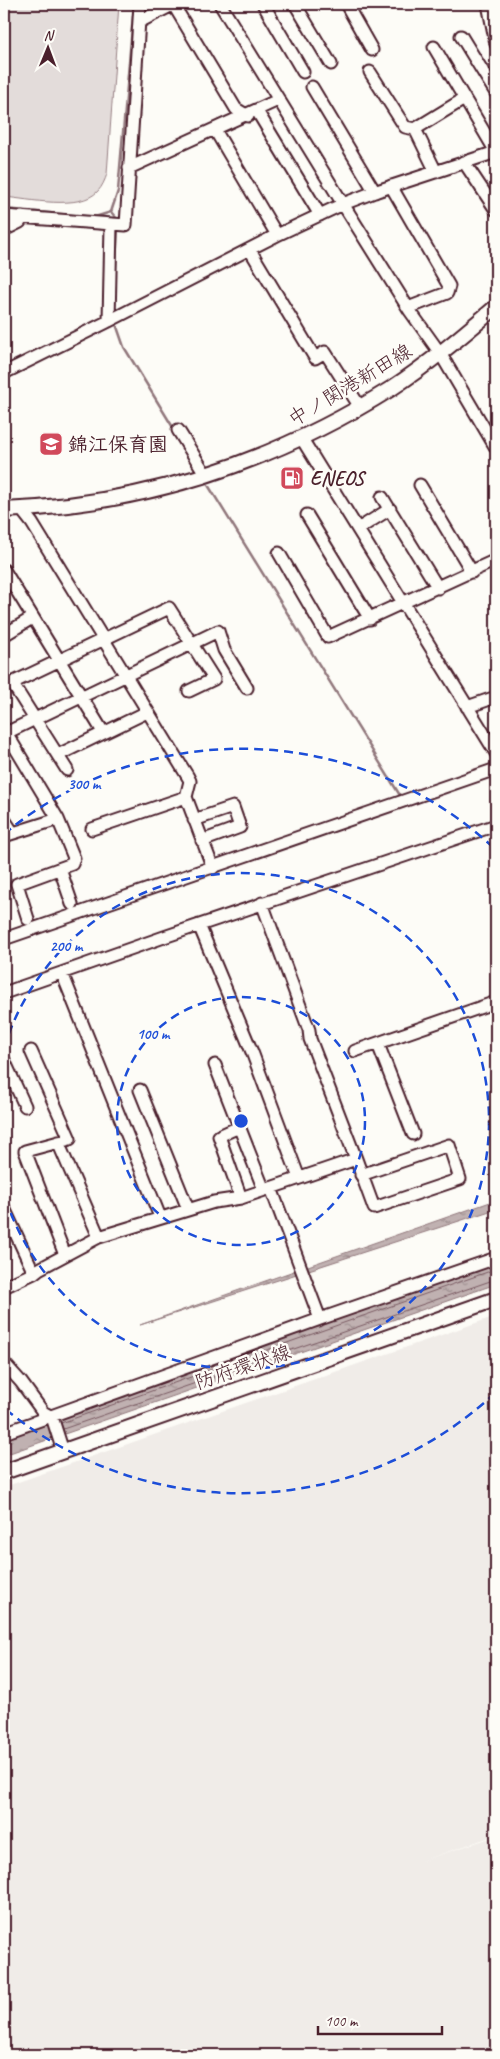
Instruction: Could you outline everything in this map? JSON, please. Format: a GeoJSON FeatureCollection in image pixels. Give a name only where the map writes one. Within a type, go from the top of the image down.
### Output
{"type":"FeatureCollection","features":[{"type":"Feature","properties":{"kind":"main road","name":"中ノ関港新田線"},"geometry":{"type":"LineString","coordinates":[[4,510],[108,499],[161,488],[206,475],[302,439],[393,387],[440,353],[496,306]]}},
{"type":"Feature","properties":{"kind":"main road","name":"防府環状線"},"geometry":{"type":"LineString","coordinates":[[4,1472],[63,1448],[496,1299]]}},
{"type":"Feature","properties":{"kind":"street"},"geometry":{"type":"LineString","coordinates":[[4,216],[126,225],[140,4]]}},
{"type":"Feature","properties":{"kind":"street"},"geometry":{"type":"LineString","coordinates":[[139,22],[174,4],[236,109],[252,113],[320,215]]}},
{"type":"Feature","properties":{"kind":"street"},"geometry":{"type":"LineString","coordinates":[[220,4],[408,308],[440,353],[496,448]]}},
{"type":"Feature","properties":{"kind":"street"},"geometry":{"type":"LineString","coordinates":[[263,4],[302,72]]}},
{"type":"Feature","properties":{"kind":"street"},"geometry":{"type":"LineString","coordinates":[[295,4],[331,64]]}},
{"type":"Feature","properties":{"kind":"street"},"geometry":{"type":"LineString","coordinates":[[346,4],[372,50]]}},
{"type":"Feature","properties":{"kind":"street"},"geometry":{"type":"LineString","coordinates":[[488,4],[496,44]]}},
{"type":"Feature","properties":{"kind":"street"},"geometry":{"type":"LineString","coordinates":[[461,36],[496,93]]}},
{"type":"Feature","properties":{"kind":"street"},"geometry":{"type":"LineString","coordinates":[[4,372],[109,322],[277,235],[343,204],[391,186],[496,152],[434,47]]}},
{"type":"Feature","properties":{"kind":"street"},"geometry":{"type":"LineString","coordinates":[[370,72],[405,128],[415,129],[464,99]]}},
{"type":"Feature","properties":{"kind":"street"},"geometry":{"type":"LineString","coordinates":[[312,87],[375,192]]}},
{"type":"Feature","properties":{"kind":"street"},"geometry":{"type":"LineString","coordinates":[[129,168],[278,100]]}},
{"type":"Feature","properties":{"kind":"street"},"geometry":{"type":"LineString","coordinates":[[415,129],[436,172]]}},
{"type":"Feature","properties":{"kind":"street"},"geometry":{"type":"LineString","coordinates":[[215,130],[277,235]]}},
{"type":"Feature","properties":{"kind":"street"},"geometry":{"type":"LineString","coordinates":[[464,162],[496,210]]}},
{"type":"Feature","properties":{"kind":"street"},"geometry":{"type":"LineString","coordinates":[[391,186],[448,286],[447,293],[408,308]]}},
{"type":"Feature","properties":{"kind":"street"},"geometry":{"type":"LineString","coordinates":[[4,230],[20,222],[22,217]]}},
{"type":"Feature","properties":{"kind":"street"},"geometry":{"type":"LineString","coordinates":[[109,322],[111,225]]}},
{"type":"Feature","properties":{"kind":"street"},"geometry":{"type":"LineString","coordinates":[[250,250],[315,358],[325,352],[360,407]]}},
{"type":"Feature","properties":{"kind":"street"},"geometry":{"type":"LineString","coordinates":[[178,430],[206,475]]}},
{"type":"Feature","properties":{"kind":"street"},"geometry":{"type":"LineString","coordinates":[[302,439],[496,753]]}},
{"type":"Feature","properties":{"kind":"street"},"geometry":{"type":"LineString","coordinates":[[420,485],[472,572]]}},
{"type":"Feature","properties":{"kind":"street"},"geometry":{"type":"LineString","coordinates":[[382,497],[438,588]]}},
{"type":"Feature","properties":{"kind":"street"},"geometry":{"type":"LineString","coordinates":[[21,509],[32,523],[188,776],[190,781],[186,798],[213,868]]}},
{"type":"Feature","properties":{"kind":"street"},"geometry":{"type":"LineString","coordinates":[[358,529],[390,509]]}},
{"type":"Feature","properties":{"kind":"street"},"geometry":{"type":"LineString","coordinates":[[307,515],[370,619]]}},
{"type":"Feature","properties":{"kind":"street"},"geometry":{"type":"LineString","coordinates":[[279,553],[328,637],[496,560]]}},
{"type":"Feature","properties":{"kind":"street"},"geometry":{"type":"LineString","coordinates":[[4,570],[103,732]]}},
{"type":"Feature","properties":{"kind":"street"},"geometry":{"type":"LineString","coordinates":[[67,770],[12,683],[169,608],[214,680],[190,691]]}},
{"type":"Feature","properties":{"kind":"street"},"geometry":{"type":"LineString","coordinates":[[4,634],[32,618]]}},
{"type":"Feature","properties":{"kind":"street"},"geometry":{"type":"LineString","coordinates":[[28,919],[17,884],[72,864],[74,858],[58,819],[5,731],[218,631],[224,650],[247,688]]}},
{"type":"Feature","properties":{"kind":"street"},"geometry":{"type":"LineString","coordinates":[[467,707],[496,697]]}},
{"type":"Feature","properties":{"kind":"street"},"geometry":{"type":"LineString","coordinates":[[58,755],[147,712]]}},
{"type":"Feature","properties":{"kind":"street"},"geometry":{"type":"LineString","coordinates":[[4,939],[496,769]]}},
{"type":"Feature","properties":{"kind":"street"},"geometry":{"type":"LineString","coordinates":[[92,829],[186,798]]}},
{"type":"Feature","properties":{"kind":"street"},"geometry":{"type":"LineString","coordinates":[[194,820],[233,807],[240,827],[202,841]]}},
{"type":"Feature","properties":{"kind":"street"},"geometry":{"type":"LineString","coordinates":[[4,819],[8,835],[58,819]]}},
{"type":"Feature","properties":{"kind":"street"},"geometry":{"type":"LineString","coordinates":[[4,993],[262,903],[496,825]]}},
{"type":"Feature","properties":{"kind":"street"},"geometry":{"type":"LineString","coordinates":[[60,869],[72,904]]}},
{"type":"Feature","properties":{"kind":"street"},"geometry":{"type":"LineString","coordinates":[[262,903],[309,1030],[310,1039],[356,1159],[361,1175],[374,1208],[460,1179],[449,1145],[361,1175]]}},
{"type":"Feature","properties":{"kind":"street"},"geometry":{"type":"LineString","coordinates":[[199,925],[252,1052],[299,1178]]}},
{"type":"Feature","properties":{"kind":"street"},"geometry":{"type":"LineString","coordinates":[[62,973],[160,1217]]}},
{"type":"Feature","properties":{"kind":"street"},"geometry":{"type":"LineString","coordinates":[[355,1051],[496,1002]]}},
{"type":"Feature","properties":{"kind":"street"},"geometry":{"type":"LineString","coordinates":[[378,1044],[412,1134]]}},
{"type":"Feature","properties":{"kind":"street"},"geometry":{"type":"LineString","coordinates":[[31,1051],[70,1139],[24,1151],[65,1255]]}},
{"type":"Feature","properties":{"kind":"street"},"geometry":{"type":"LineString","coordinates":[[4,1060],[25,1106]]}},
{"type":"Feature","properties":{"kind":"street"},"geometry":{"type":"LineString","coordinates":[[215,1065],[239,1127],[268,1189],[320,1318]]}},
{"type":"Feature","properties":{"kind":"street"},"geometry":{"type":"LineString","coordinates":[[140,1090],[188,1209]]}},
{"type":"Feature","properties":{"kind":"street"},"geometry":{"type":"LineString","coordinates":[[239,1127],[219,1136],[241,1198]]}},
{"type":"Feature","properties":{"kind":"street"},"geometry":{"type":"LineString","coordinates":[[58,1142],[99,1237]]}},
{"type":"Feature","properties":{"kind":"street"},"geometry":{"type":"LineString","coordinates":[[4,1287],[34,1273],[99,1237],[188,1209],[214,1202],[241,1198],[356,1159]]}},
{"type":"Feature","properties":{"kind":"street"},"geometry":{"type":"LineString","coordinates":[[4,1208],[34,1273]]}},
{"type":"Feature","properties":{"kind":"street"},"geometry":{"type":"LineString","coordinates":[[4,1433],[320,1318],[496,1258]]}},
{"type":"Feature","properties":{"kind":"street"},"geometry":{"type":"LineString","coordinates":[[4,1363],[43,1412],[52,1417],[63,1448]]}},
{"type":"Feature","properties":{"kind":"shaded area"},"geometry":{"type":"Polygon","coordinates":[[[4,4],[119,4],[107,174],[99,189],[90,197],[79,201],[53,202],[4,197],[4,4]]]}},
{"type":"Feature","properties":{"kind":"shaded area"},"geometry":{"type":"Polygon","coordinates":[[[496,1316],[496,1835],[418,1862],[496,1836],[496,2055],[4,2055],[4,1487],[496,1316]]]}},
{"type":"Feature","properties":{"kind":"water"},"geometry":{"type":"Polygon","coordinates":[[[496,1200],[496,1209],[140,1325],[496,1200]]]}},
{"type":"Feature","properties":{"kind":"water"},"geometry":{"type":"Polygon","coordinates":[[[496,1264],[496,1284],[4,1455],[4,1437],[496,1264]]]}},
{"type":"Feature","properties":{"kind":"waterway"},"geometry":{"type":"LineString","coordinates":[[111,212],[118,191],[134,4]]}},
{"type":"Feature","properties":{"kind":"waterway"},"geometry":{"type":"LineString","coordinates":[[4,209],[95,217],[111,212]]}},
{"type":"Feature","properties":{"kind":"waterway"},"geometry":{"type":"LineString","coordinates":[[111,212],[118,220]]}},
{"type":"Feature","properties":{"kind":"waterway"},"geometry":{"type":"LineString","coordinates":[[115,280],[118,228]]}},
{"type":"Feature","properties":{"kind":"waterway"},"geometry":{"type":"LineString","coordinates":[[115,321],[124,347],[174,429]]}},
{"type":"Feature","properties":{"kind":"waterway"},"geometry":{"type":"LineString","coordinates":[[208,485],[401,797]]}},
{"type":"Feature","properties":{"kind":"place","name":"錦江保育園"},"geometry":{"type":"Point","coordinates":[51,444]}},
{"type":"Feature","properties":{"kind":"place","name":"ENEOS"},"geometry":{"type":"Point","coordinates":[292,478]}}]}
